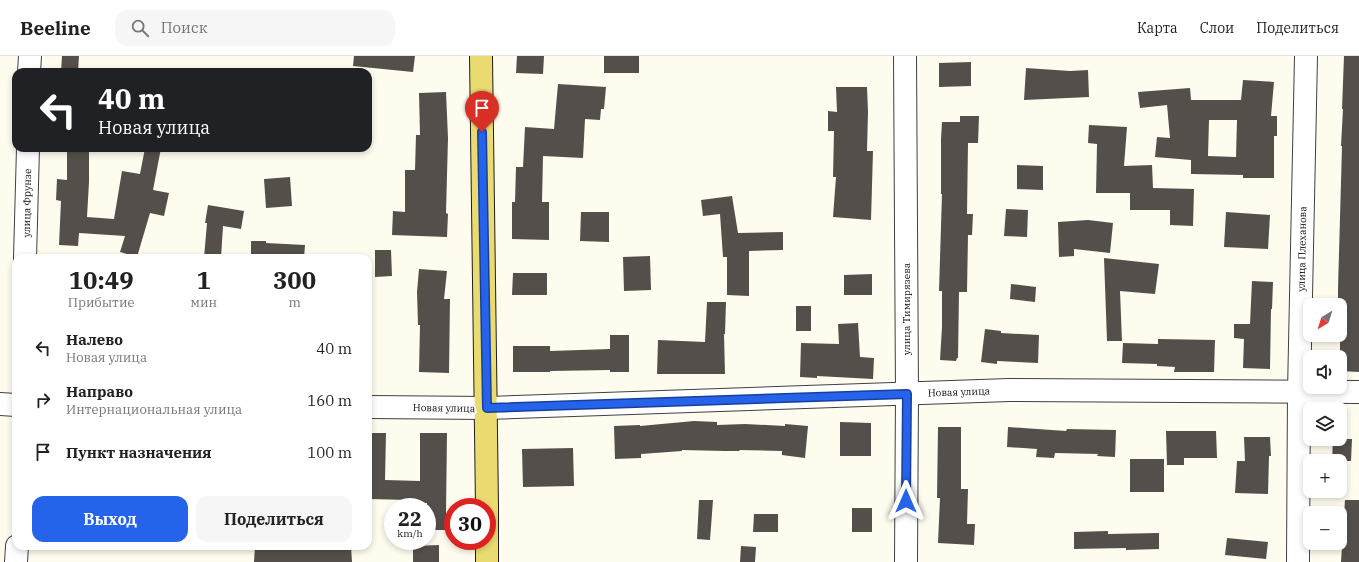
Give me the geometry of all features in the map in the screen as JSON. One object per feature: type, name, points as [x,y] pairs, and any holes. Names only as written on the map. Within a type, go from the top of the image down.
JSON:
[{"type":"main road","points":[[481,56],[487,408],[487,498]]},
{"type":"main road","points":[[487,550],[487,562]]},
{"type":"street","points":[[29,68],[30,56]]},
{"type":"street","name":"улица Тимирязева","points":[[905,56],[907,394],[906,562]]},
{"type":"street","name":"улица Плеханова","points":[[1298,562],[1306,56]]},
{"type":"street","name":"улица Фрунзе","points":[[25,254],[28,152]]},
{"type":"street","name":"Новая улица","points":[[372,407],[487,408],[1008,390],[1359,392]]},
{"type":"street","points":[[0,404],[12,405]]},
{"type":"street","points":[[16,562],[17,550]]},
{"type":"building","points":[[62,56],[79,56],[78,68],[61,68]]},
{"type":"building","points":[[354,56],[415,56],[413,72],[353,66]]},
{"type":"building","points":[[517,56],[544,56],[543,74],[516,73]]},
{"type":"building","points":[[604,56],[639,56],[639,73],[604,73]]},
{"type":"building","points":[[1344,56],[1359,56],[1359,372],[1347,371],[1347,350],[1340,350],[1340,342],[1347,342],[1347,298],[1338,298]]},
{"type":"building","points":[[971,62],[971,86],[939,87],[939,63]]},
{"type":"building","points":[[1026,68],[1070,71],[1088,70],[1089,97],[1024,100]]},
{"type":"building","points":[[1243,80],[1274,82],[1271,116],[1277,116],[1277,136],[1274,136],[1274,178],[1243,178],[1243,175],[1191,174],[1191,160],[1155,157],[1157,137],[1170,138],[1167,105],[1140,108],[1138,92],[1190,88],[1191,100],[1241,100]],"holes":[[[1209,120],[1237,120],[1236,157],[1208,156]]]},
{"type":"building","points":[[558,84],[606,87],[604,109],[601,109],[600,120],[585,119],[583,158],[543,156],[542,202],[549,202],[549,240],[512,239],[512,202],[515,202],[516,167],[523,167],[525,127],[554,129]]},
{"type":"building","points":[[836,87],[867,87],[867,151],[873,151],[871,220],[833,217],[836,177],[833,177],[834,131],[828,131],[828,111],[837,112]]},
{"type":"building","points":[[446,92],[448,138],[446,213],[448,214],[447,237],[392,235],[393,211],[405,212],[405,170],[415,170],[416,135],[420,135],[419,93]]},
{"type":"building","points":[[960,116],[979,116],[978,143],[968,143],[967,214],[973,214],[972,235],[968,235],[967,292],[959,292],[958,358],[956,361],[940,360],[942,327],[942,291],[939,291],[942,194],[941,139],[942,122],[960,122]]},
{"type":"building","points":[[1089,125],[1127,127],[1124,166],[1152,165],[1153,188],[1194,189],[1193,226],[1170,225],[1170,210],[1130,210],[1130,193],[1096,193],[1097,144],[1088,143]]},
{"type":"building","points":[[67,152],[89,152],[87,217],[114,219],[122,171],[140,174],[144,152],[160,152],[153,190],[169,193],[164,216],[150,213],[138,254],[127,254],[120,252],[125,236],[79,233],[78,246],[59,245],[61,201],[56,200],[57,179],[67,180]]},
{"type":"building","points":[[1017,165],[1043,166],[1043,190],[1017,189]]},
{"type":"building","points":[[290,177],[292,206],[266,208],[264,179]]},
{"type":"building","points":[[732,196],[738,233],[783,232],[783,250],[749,251],[749,296],[727,295],[727,257],[723,257],[720,214],[703,216],[701,200]]},
{"type":"building","points":[[208,205],[244,211],[241,229],[223,226],[221,254],[204,254],[207,223],[205,223]]},
{"type":"building","points":[[1006,209],[1028,210],[1027,237],[1004,236]]},
{"type":"building","points":[[581,212],[609,212],[609,242],[580,241]]},
{"type":"building","points":[[1226,212],[1270,215],[1268,249],[1224,247]]},
{"type":"building","points":[[1088,220],[1113,223],[1110,253],[1074,249],[1074,256],[1059,257],[1058,222]]},
{"type":"building","points":[[251,241],[305,245],[304,254],[251,254]]},
{"type":"building","points":[[375,250],[391,250],[392,276],[375,277]]},
{"type":"building","points":[[650,256],[651,290],[624,291],[623,257]]},
{"type":"building","points":[[1104,258],[1159,264],[1155,294],[1120,291],[1122,341],[1107,341]]},
{"type":"building","points":[[419,269],[447,271],[444,299],[450,299],[449,373],[419,372],[420,325],[418,325],[417,292]]},
{"type":"building","points":[[513,273],[547,273],[547,295],[512,295]]},
{"type":"building","points":[[872,274],[872,295],[844,295],[844,275]]},
{"type":"building","points":[[1252,281],[1273,282],[1270,369],[1243,368],[1244,339],[1234,338],[1234,324],[1250,324]]},
{"type":"building","points":[[1011,284],[1036,287],[1035,302],[1010,299]]},
{"type":"building","points":[[707,302],[726,302],[724,334],[725,374],[657,374],[658,340],[705,342]]},
{"type":"building","points":[[796,306],[811,306],[811,331],[796,331]]},
{"type":"building","points":[[858,323],[860,357],[874,358],[873,379],[817,376],[817,378],[800,377],[801,343],[839,344],[838,324]]},
{"type":"building","points":[[985,329],[1001,331],[1001,333],[1039,335],[1038,363],[997,361],[997,364],[981,362]]},
{"type":"building","points":[[610,335],[629,335],[629,372],[610,372],[610,370],[513,372],[513,346],[550,346],[550,351],[610,349]]},
{"type":"building","points":[[1158,339],[1215,340],[1214,372],[1174,372],[1175,367],[1157,366],[1157,364],[1122,363],[1123,343],[1158,344]]},
{"type":"building","points":[[694,421],[717,422],[717,425],[745,424],[785,426],[785,424],[808,426],[805,458],[782,455],[782,451],[682,450],[641,454],[641,458],[615,459],[614,426],[640,426]]},
{"type":"building","points":[[840,422],[871,423],[871,456],[840,456]]},
{"type":"building","points":[[938,427],[961,427],[961,489],[968,489],[967,524],[975,524],[974,545],[938,543],[940,498],[937,498]]},
{"type":"building","points":[[1008,427],[1066,431],[1067,429],[1116,430],[1115,457],[1097,456],[1098,454],[1055,453],[1054,458],[1036,457],[1037,449],[1007,447]]},
{"type":"building","points":[[1166,431],[1216,431],[1217,458],[1184,458],[1184,465],[1167,465]]},
{"type":"building","points":[[372,433],[386,433],[385,480],[420,481],[420,433],[447,433],[446,498],[444,498],[444,530],[436,530],[436,498],[372,499]]},
{"type":"building","points":[[1244,437],[1270,437],[1271,456],[1269,456],[1268,494],[1235,493],[1237,461],[1245,461]]},
{"type":"building","points":[[1347,439],[1352,439],[1351,461],[1347,461],[1347,454],[1332,454],[1333,446],[1347,446]]},
{"type":"building","points":[[573,448],[574,486],[523,487],[522,449]]},
{"type":"building","points":[[1130,459],[1164,459],[1164,492],[1130,492]]},
{"type":"building","points":[[699,500],[713,500],[710,540],[697,539]]},
{"type":"building","points":[[1345,500],[1359,500],[1359,562],[1341,562],[1342,550],[1347,550],[1347,506],[1345,506]]},
{"type":"building","points":[[852,508],[872,508],[872,532],[852,532]]},
{"type":"building","points":[[754,514],[778,514],[778,532],[753,532]]},
{"type":"building","points":[[1108,531],[1108,534],[1159,533],[1159,549],[1074,549],[1074,532]]},
{"type":"building","points":[[1227,538],[1268,542],[1266,559],[1225,555]]},
{"type":"building","points":[[436,545],[439,545],[439,562],[413,562],[413,550],[436,550]]},
{"type":"building","points":[[741,546],[756,547],[755,562],[740,562]]},
{"type":"building","points":[[255,550],[351,550],[352,562],[254,562]]},
{"type":"route","points":[[482,132],[487,408],[907,394],[906,501]]}]
